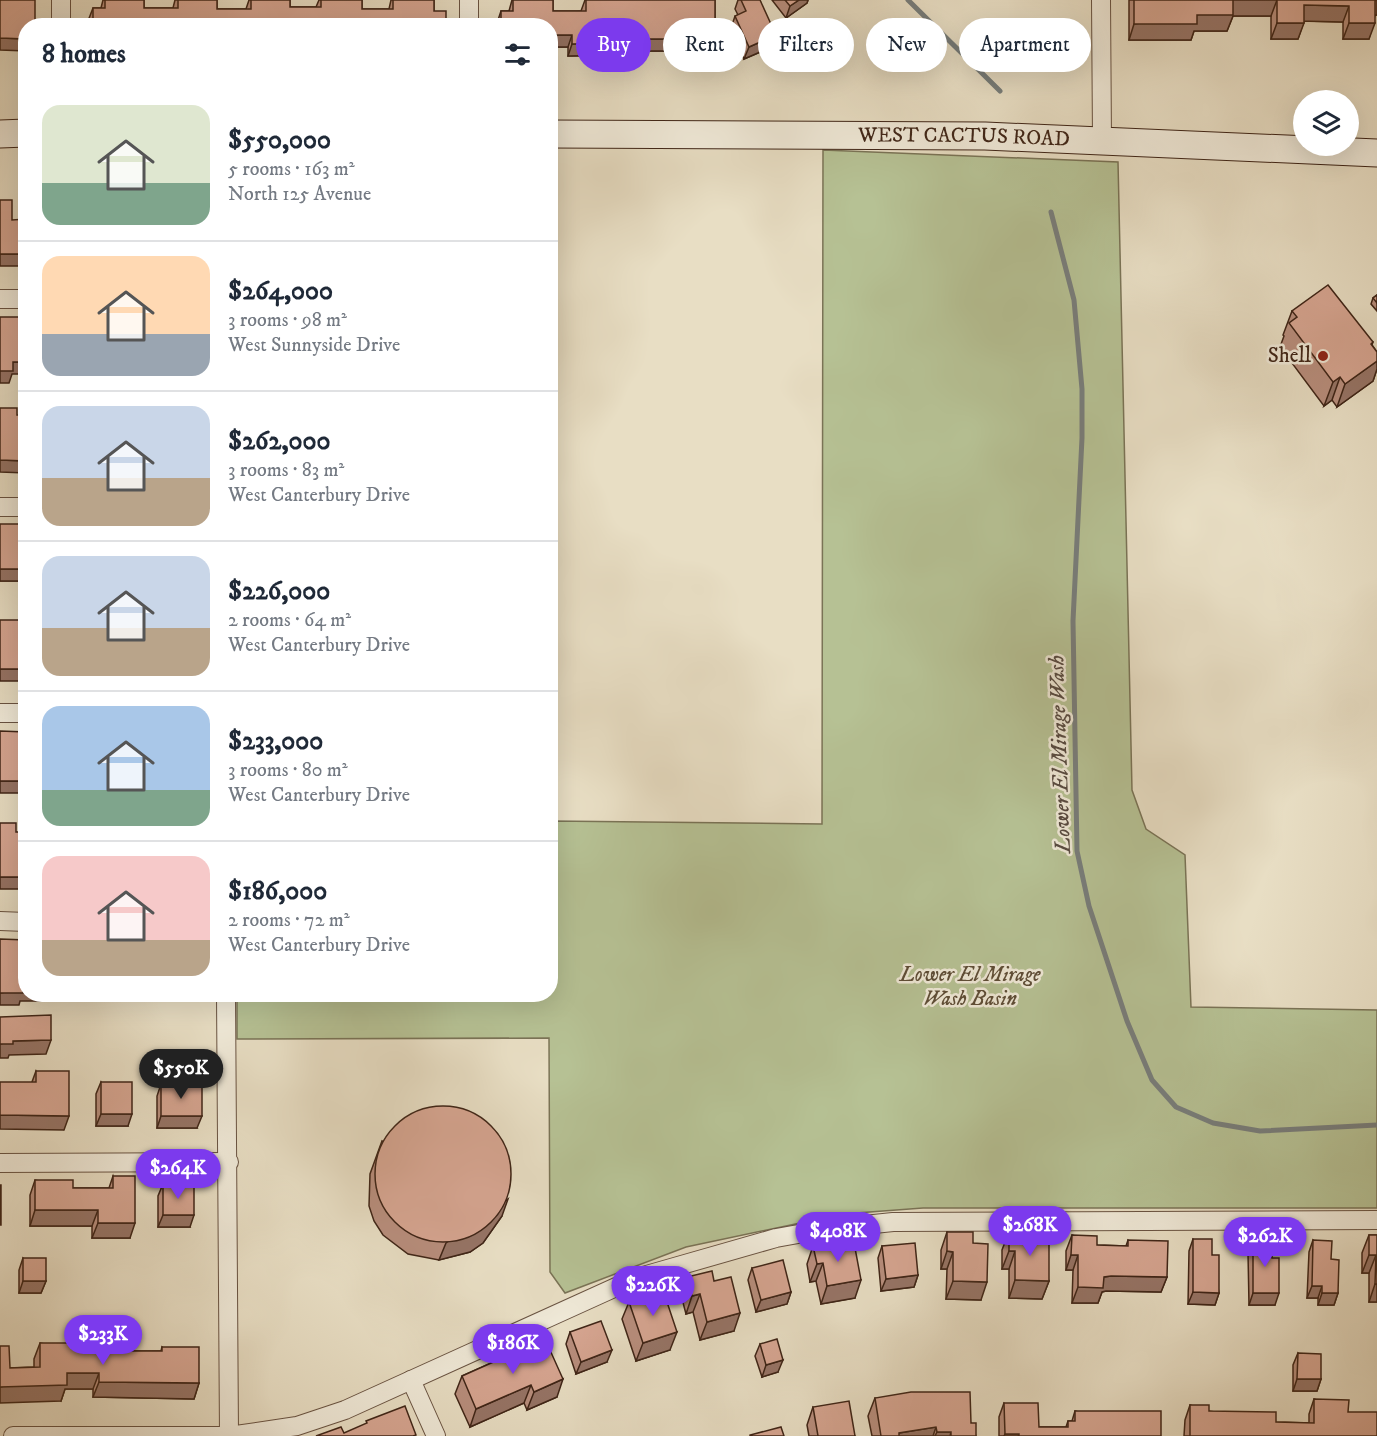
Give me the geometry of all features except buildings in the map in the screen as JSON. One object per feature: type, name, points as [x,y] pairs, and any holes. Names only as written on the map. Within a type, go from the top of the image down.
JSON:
[{"type":"main road","points":[[0,134],[18,133]]},
{"type":"main road","name":"WEST CACTUS ROAD","points":[[558,134],[1063,138],[1377,153]]},
{"type":"street","points":[[61,0],[61,18]]},
{"type":"street","points":[[469,0],[469,18]]},
{"type":"street","points":[[1101,0],[1102,140]]},
{"type":"street","points":[[0,299],[18,299]]},
{"type":"street","points":[[0,507],[18,507]]},
{"type":"street","points":[[0,713],[18,713]]},
{"type":"street","points":[[0,921],[18,922]]},
{"type":"street","points":[[226,1002],[229,1162],[228,1436]]},
{"type":"street","points":[[0,1163],[229,1162]]},
{"type":"street","points":[[13,1436],[228,1436],[297,1426],[345,1410],[636,1278],[776,1238],[826,1229],[893,1222],[1377,1220]]},
{"type":"street","points":[[411,1380],[436,1436]]},
{"type":"green space","name":"Lower El Mirage Wash Basin","points":[[823,150],[1118,162],[1132,790],[1146,829],[1185,855],[1191,1007],[1377,1010],[1377,1208],[923,1208],[843,1214],[686,1247],[565,1293],[550,1272],[549,1038],[237,1039],[237,1002],[558,1002],[558,821],[822,824]]},
{"type":"waterway","name":"Lower El Mirage Wash","points":[[908,0],[1000,91]]},
{"type":"waterway","name":"Lower El Mirage Wash","points":[[1051,212],[1074,300],[1082,389],[1082,438],[1073,621],[1077,851],[1089,906],[1127,1021],[1152,1080],[1176,1107],[1213,1123],[1260,1131],[1377,1125]]},
{"type":"place","name":"Shell","points":[[1323,356]]}]
